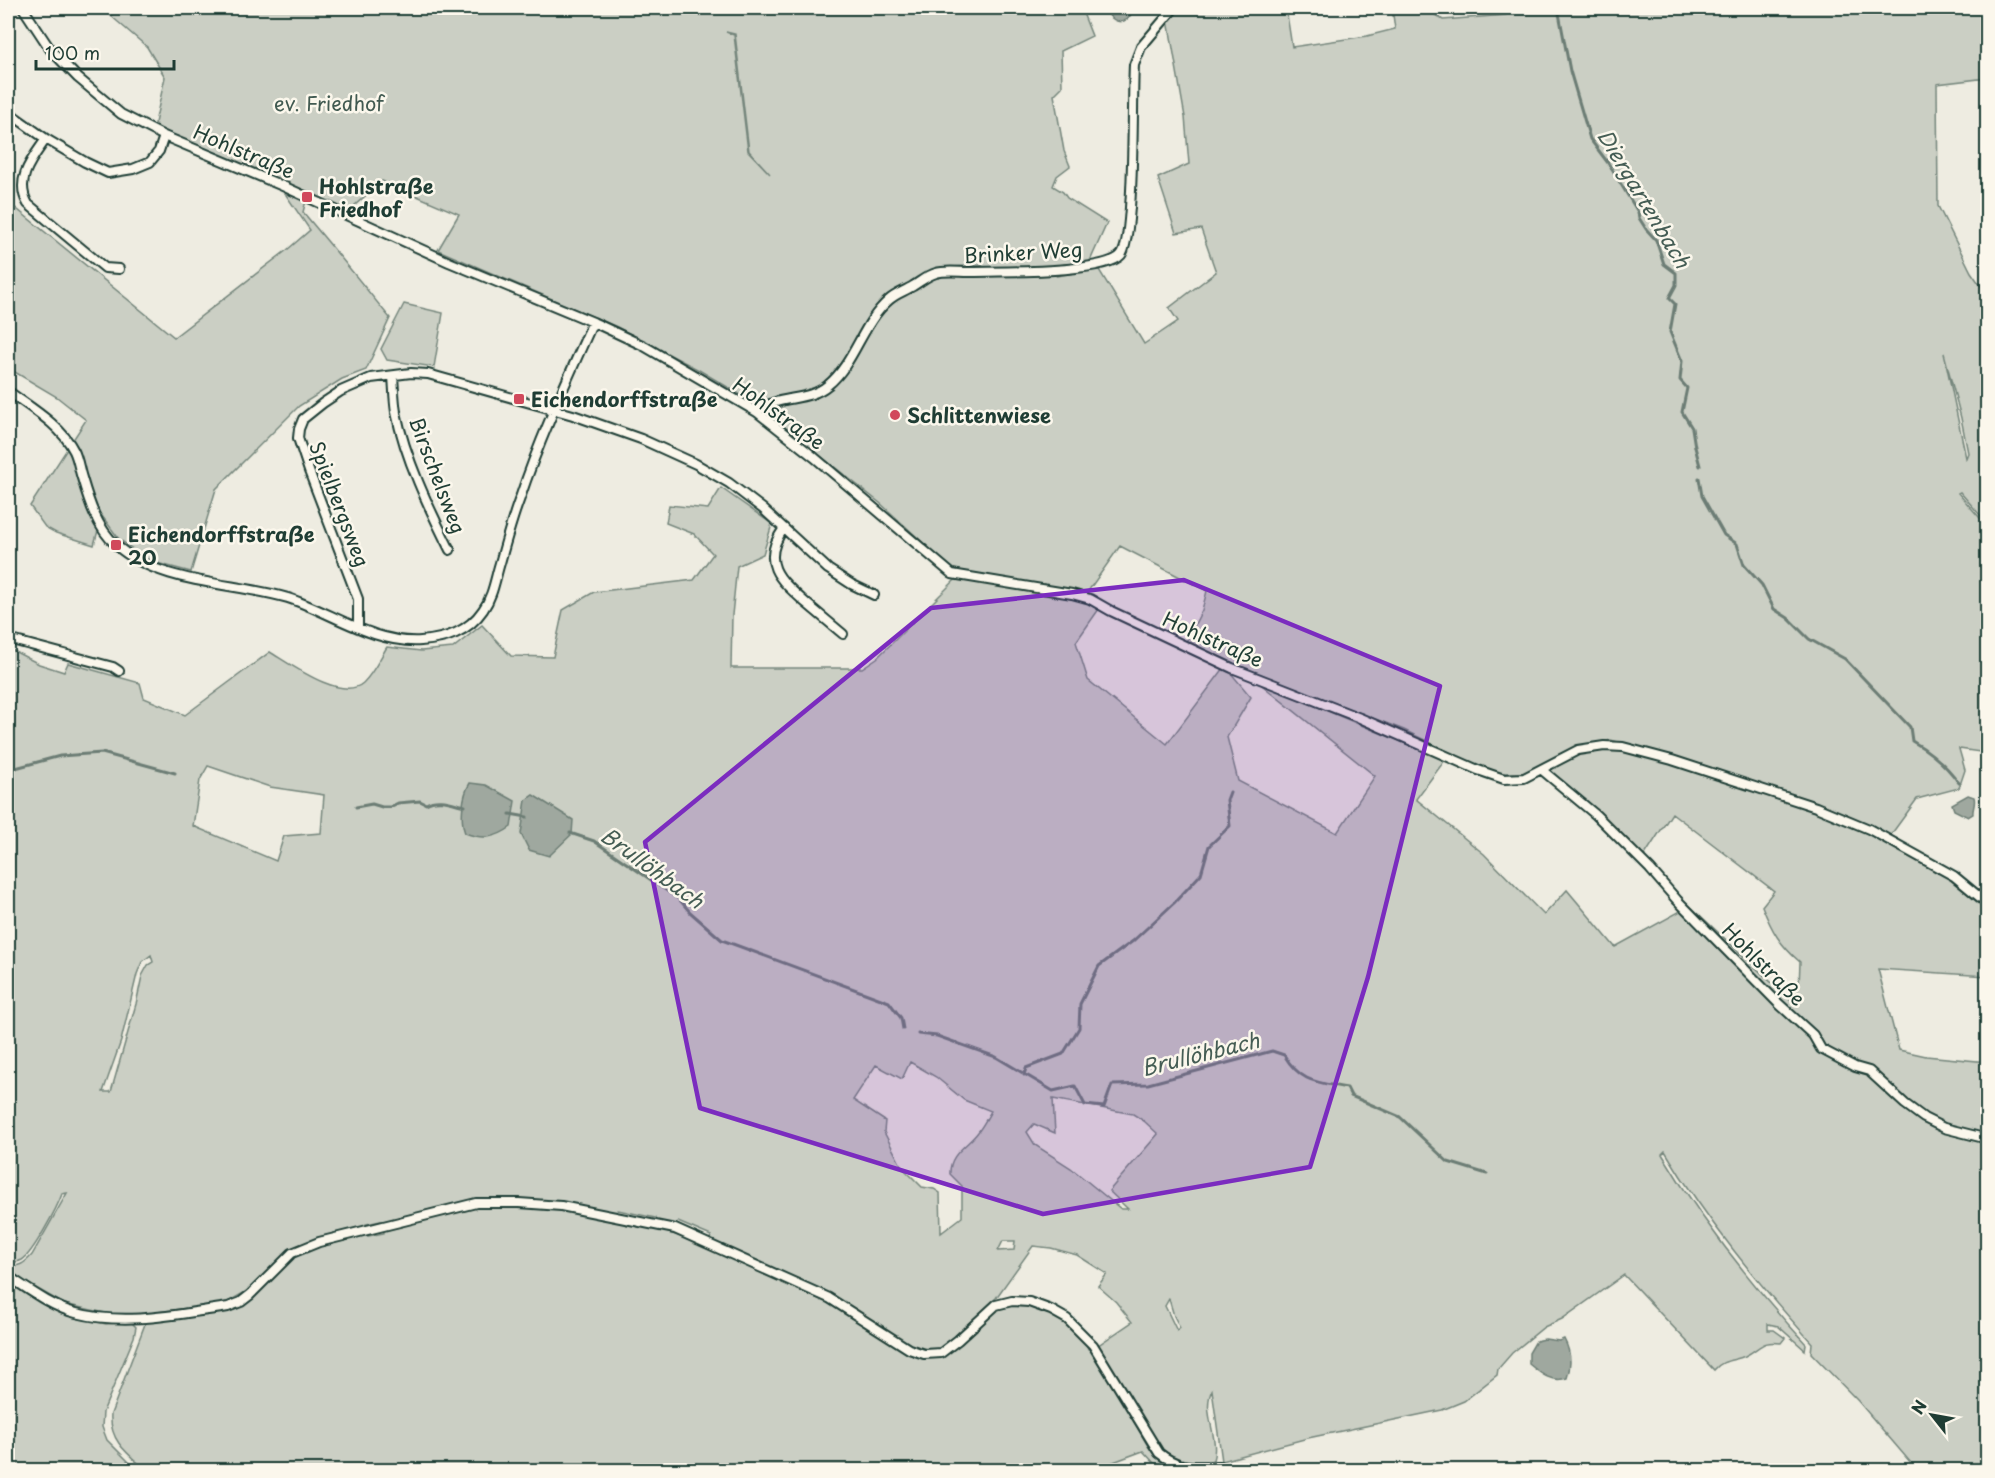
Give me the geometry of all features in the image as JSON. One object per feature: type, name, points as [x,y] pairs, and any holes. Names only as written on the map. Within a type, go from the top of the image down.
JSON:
[{"type":"street","name":"Hohlstraße","points":[[23,8],[50,50],[78,78],[121,114],[164,136],[644,346],[757,412],[814,457],[952,574],[1090,599],[1232,668],[1360,718],[1478,770],[1504,779],[1524,778],[1578,750],[1604,746],[1623,747],[1672,760],[1816,807],[1869,829],[1954,876],[1988,904]]},
{"type":"street","name":"Brinker Weg","points":[[757,412],[777,401],[805,397],[827,386],[838,374],[871,321],[889,300],[937,273],[1073,268],[1107,262],[1121,255],[1127,241],[1130,210],[1134,65],[1141,47],[1174,8]]},
{"type":"street","points":[[8,112],[46,139],[108,173],[133,169],[150,162],[159,151],[164,136]]},
{"type":"street","points":[[46,139],[22,178],[24,197],[28,204],[105,268],[119,269]]},
{"type":"street","points":[[8,391],[61,432],[75,452],[98,523],[116,545],[146,566],[284,597],[312,606],[375,635],[419,641],[451,636],[474,621],[491,597],[517,504],[554,410],[593,322]]},
{"type":"street","name":"Spielbergsweg","points":[[358,627],[358,599],[309,471],[298,438],[299,429],[303,419],[341,391],[371,378],[411,373],[428,374],[554,410],[641,439],[696,464],[729,483],[764,509],[828,569],[874,595]]},
{"type":"street","name":"Birschelsweg","points":[[393,376],[396,413],[403,439],[431,511],[450,550]]},
{"type":"street","points":[[784,528],[774,547],[772,559],[775,571],[786,585],[843,634]]},
{"type":"street","points":[[8,639],[113,667],[119,671]]},
{"type":"street","name":"Hohlstraße","points":[[1542,770],[1596,815],[1778,1003],[1813,1035],[1821,1049],[1855,1067],[1869,1071],[1924,1118],[1944,1128],[1988,1139]]},
{"type":"street","points":[[8,1276],[49,1301],[75,1313],[108,1319],[164,1316],[228,1307],[241,1302],[292,1252],[319,1242],[476,1203],[561,1206],[675,1229],[829,1298],[909,1350],[924,1354],[941,1353],[996,1305],[1012,1301],[1029,1302],[1051,1310],[1067,1319],[1093,1345],[1158,1453],[1169,1462],[1181,1466],[1220,1466]]},
{"type":"highlighted area","points":[[1184,580],[1440,686],[1368,977],[1310,1167],[1043,1214],[700,1108],[645,842],[931,608]]},
{"type":"green space","name":"ev. Friedhof","points":[[117,8],[1081,8],[1092,36],[1061,51],[1062,87],[1054,95],[1064,151],[1070,166],[1057,176],[1053,186],[1063,192],[1067,198],[1107,223],[1090,261],[1086,264],[1064,264],[1057,276],[1098,268],[1144,344],[1178,321],[1169,308],[1216,272],[1201,229],[1176,233],[1158,178],[1189,164],[1185,117],[1168,20],[1178,8],[1286,8],[1292,47],[1367,36],[1395,29],[1392,8],[1424,8],[1443,20],[1506,15],[1511,8],[1987,8],[1987,78],[1937,84],[1938,206],[1971,272],[1988,296],[1987,523],[1960,492],[1958,493],[1987,526],[1987,753],[1959,749],[1965,770],[1959,788],[1917,799],[1890,836],[1852,817],[1812,803],[1709,768],[1611,740],[1578,747],[1528,773],[1492,773],[1404,730],[1232,664],[1186,642],[1202,610],[1207,591],[1120,546],[1086,594],[1084,601],[1099,609],[1076,642],[1088,680],[1167,744],[1224,668],[1230,672],[1251,697],[1227,737],[1238,781],[1337,833],[1375,776],[1258,682],[1445,760],[1416,799],[1484,854],[1544,915],[1567,890],[1615,947],[1679,912],[1687,903],[1789,999],[1799,987],[1800,962],[1777,937],[1762,906],[1774,891],[1672,813],[1643,858],[1598,812],[1592,810],[1547,770],[1580,753],[1603,749],[1624,750],[1661,760],[1815,810],[1871,833],[1953,879],[1987,906],[1987,976],[1878,969],[1899,1050],[1926,1056],[1987,1062],[1987,1470],[1917,1470],[1858,1401],[1811,1353],[1812,1343],[1734,1251],[1698,1202],[1665,1151],[1662,1154],[1711,1229],[1766,1299],[1806,1344],[1805,1350],[1778,1326],[1768,1324],[1768,1330],[1774,1330],[1785,1338],[1781,1343],[1765,1344],[1745,1356],[1721,1364],[1714,1370],[1624,1275],[1562,1319],[1544,1327],[1512,1353],[1498,1369],[1497,1375],[1464,1401],[1442,1410],[1308,1438],[1222,1461],[1212,1390],[1208,1407],[1215,1452],[1213,1460],[1200,1464],[1179,1460],[1161,1450],[1097,1346],[1132,1322],[1116,1302],[1098,1286],[1107,1274],[1077,1255],[1033,1246],[996,1298],[946,1344],[948,1351],[998,1307],[1009,1304],[1022,1305],[1050,1314],[1075,1330],[1088,1349],[1092,1350],[1148,1446],[1155,1456],[1172,1469],[1167,1470],[1154,1463],[1143,1451],[1092,1470],[146,1470],[121,1446],[111,1424],[111,1414],[145,1324],[148,1321],[196,1316],[230,1309],[245,1303],[266,1283],[261,1277],[247,1291],[226,1303],[142,1314],[110,1314],[64,1304],[8,1272],[8,1266],[21,1264],[32,1255],[67,1193],[62,1194],[44,1230],[27,1256],[18,1262],[8,1261],[8,648],[39,664],[64,672],[68,663],[140,683],[144,698],[185,715],[270,652],[316,679],[342,688],[354,688],[363,683],[387,647],[421,651],[453,648],[482,625],[511,656],[553,657],[563,610],[594,592],[694,580],[713,554],[694,534],[666,523],[669,505],[708,509],[721,488],[772,524],[763,554],[737,566],[732,615],[731,668],[862,668],[877,658],[954,581],[965,573],[953,570],[880,503],[770,416],[769,412],[791,403],[807,400],[829,388],[889,303],[936,275],[977,273],[982,265],[936,268],[887,297],[826,384],[806,393],[759,402],[751,401],[699,370],[617,327],[438,250],[459,214],[382,181],[345,214],[307,197],[303,212],[390,318],[366,370],[342,379],[299,406],[216,489],[191,572],[149,561],[119,539],[102,516],[94,545],[56,533],[45,527],[30,506],[86,420],[57,397],[8,368],[8,210],[13,206],[174,337],[310,230],[286,195],[285,187],[164,136],[155,123],[165,77],[147,47],[111,16]],"holes":[[[726,32],[735,34],[749,151],[770,174],[748,151],[734,35]],[[1944,353],[1968,453],[1966,458]],[[208,766],[270,787],[324,795],[321,833],[284,836],[276,861],[193,826],[200,780]],[[151,955],[153,962],[148,965],[142,976],[111,1092],[103,1092],[121,1041],[142,962]],[[910,1062],[936,1077],[964,1100],[991,1111],[978,1132],[956,1155],[951,1167],[950,1174],[962,1186],[962,1217],[941,1233],[940,1193],[934,1189],[922,1187],[902,1167],[884,1132],[885,1121],[853,1100],[876,1065],[902,1079]],[[1053,1099],[1133,1114],[1144,1121],[1158,1134],[1109,1191],[1128,1209],[1121,1209],[1071,1168],[1035,1145],[1027,1132],[1034,1124],[1055,1133]],[[618,1210],[656,1218],[656,1229],[611,1220]],[[381,1221],[384,1233],[368,1236],[366,1224]],[[678,1222],[711,1236],[707,1248],[666,1232]],[[1003,1241],[1015,1241],[1014,1250],[998,1251]],[[1169,1299],[1180,1328],[1177,1331],[1165,1306]]]},
{"type":"green space","points":[[404,304],[443,313],[434,367],[387,360],[381,349]]},
{"type":"green space","points":[[8,1281],[61,1313],[106,1324],[131,1322],[136,1327],[103,1412],[102,1427],[107,1440],[137,1470],[8,1470]]},
{"type":"shaded area","points":[[1104,8],[1128,8],[1132,13],[1121,22],[1113,19]]},
{"type":"shaded area","points":[[470,783],[486,785],[515,801],[511,827],[500,834],[489,837],[478,837],[465,833],[463,808],[465,794]]},
{"type":"shaded area","points":[[533,795],[573,820],[572,834],[549,856],[529,850],[521,834],[526,800]]},
{"type":"shaded area","points":[[1968,795],[1974,797],[1975,802],[1973,814],[1968,817],[1954,810],[1952,804]]},
{"type":"shaded area","points":[[1545,1339],[1559,1341],[1564,1339],[1570,1358],[1567,1378],[1551,1378],[1529,1364],[1529,1353],[1536,1341]]},
{"type":"waterway","name":"Diergartenbach","points":[[1558,8],[1570,71],[1590,139],[1608,163],[1646,229],[1656,240],[1664,264],[1676,273],[1676,285],[1669,298],[1675,304],[1670,332],[1682,361],[1680,380],[1687,388],[1682,412],[1692,428],[1700,466]]},
{"type":"waterway","name":"Diergartenbach","points":[[1699,478],[1702,496],[1724,535],[1737,544],[1744,565],[1762,585],[1774,609],[1788,618],[1809,639],[1845,659],[1910,727],[1912,741],[1938,760],[1959,783]]},
{"type":"waterway","name":"Brullöhbach","points":[[8,770],[60,756],[102,753],[175,773]]},
{"type":"waterway","points":[[1024,1075],[1026,1068],[1063,1054],[1079,1028],[1080,1004],[1099,966],[1133,941],[1201,874],[1209,846],[1230,826],[1227,800],[1230,792]]},
{"type":"waterway","name":"Brullöhbach","points":[[356,807],[372,804],[390,807],[398,803],[420,801],[426,804],[440,801],[465,806]]},
{"type":"waterway","name":"Brullöhbach","points":[[510,814],[527,817]]},
{"type":"waterway","name":"Brullöhbach","points":[[570,833],[594,841],[679,899],[690,912],[722,940],[889,1002],[901,1018],[903,1029]]},
{"type":"waterway","name":"Brullöhbach","points":[[918,1034],[937,1036],[996,1057],[1053,1091],[1075,1086],[1085,1105],[1104,1107],[1112,1085],[1148,1084],[1272,1051],[1284,1055],[1303,1076],[1318,1082],[1347,1088],[1351,1096],[1400,1117],[1448,1162],[1487,1174]]},
{"type":"place","name":"Hohlstraße Friedhof","points":[[307,197]]},
{"type":"place","name":"Eichendorffstraße","points":[[519,399]]},
{"type":"place","name":"Schlittenwiese","points":[[895,415]]},
{"type":"place","name":"Eichendorffstraße 20","points":[[116,545]]}]
